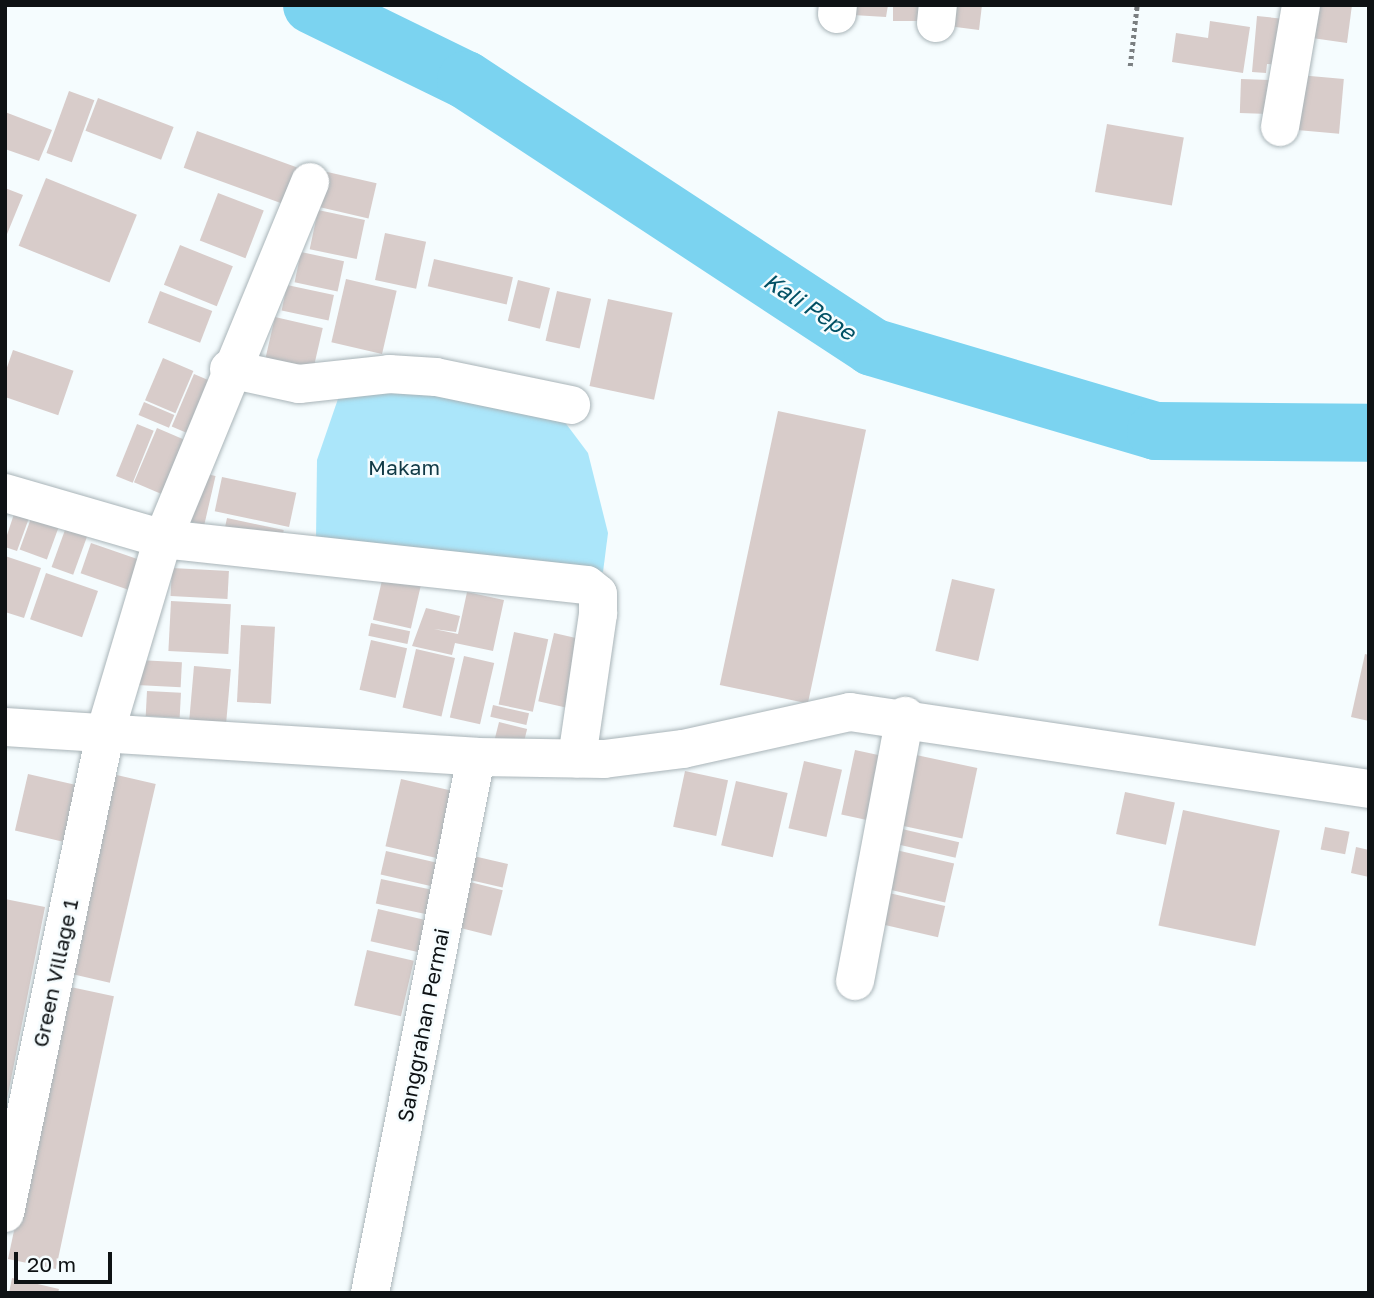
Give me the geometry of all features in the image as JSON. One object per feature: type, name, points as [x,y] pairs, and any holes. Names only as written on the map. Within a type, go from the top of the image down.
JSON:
[{"type":"street","points":[[1280,127],[1301,5]]},
{"type":"street","name":"Green Village 1","points":[[5,1213],[105,733],[163,539],[229,369],[310,182]]},
{"type":"street","points":[[229,369],[299,384],[379,375],[436,377],[571,405]]},
{"type":"street","points":[[5,493],[163,539],[587,585],[598,594],[598,614],[577,758]]},
{"type":"street","points":[[5,727],[476,757],[577,758],[683,749],[829,713],[905,716],[1369,789]]},
{"type":"street","points":[[855,981],[905,716]]},
{"type":"street","name":"Sanggrahan Permai","points":[[370,1293],[476,757]]},
{"type":"path","points":[[1130,66],[1137,5]]},
{"type":"green space","name":"Makam","points":[[383,383],[558,413],[588,453],[608,533],[603,572],[316,540],[317,460],[340,393]]},
{"type":"building","points":[[854,5],[888,5],[886,17],[853,15]]},
{"type":"building","points":[[893,5],[920,5],[920,21],[893,21]]},
{"type":"building","points":[[951,5],[982,5],[979,30],[948,26]]},
{"type":"building","points":[[1317,5],[1352,5],[1347,43],[1312,38]]},
{"type":"building","points":[[1257,16],[1285,19],[1281,65],[1267,64],[1266,73],[1252,72]]},
{"type":"building","points":[[1210,21],[1250,27],[1243,73],[1172,62],[1176,33],[1208,38]]},
{"type":"building","points":[[1299,75],[1344,79],[1339,134],[1294,130]]},
{"type":"building","points":[[1241,79],[1270,80],[1269,114],[1240,113]]},
{"type":"building","points":[[69,91],[94,100],[72,162],[46,153]]},
{"type":"building","points":[[98,98],[174,127],[161,160],[85,131]]},
{"type":"building","points":[[5,112],[52,130],[39,161],[5,149]]},
{"type":"building","points":[[1107,124],[1184,138],[1172,205],[1095,192]]},
{"type":"building","points":[[197,131],[304,170],[291,207],[184,168]]},
{"type":"building","points":[[323,171],[377,183],[368,218],[315,206]]},
{"type":"building","points":[[46,178],[137,215],[110,282],[19,246]]},
{"type":"building","points":[[5,188],[23,195],[5,239]]},
{"type":"building","points":[[218,193],[264,211],[245,258],[200,241]]},
{"type":"building","points":[[318,210],[365,220],[357,259],[310,249]]},
{"type":"building","points":[[385,233],[426,242],[416,289],[375,280]]},
{"type":"building","points":[[180,245],[233,266],[217,306],[164,285]]},
{"type":"building","points":[[301,252],[344,261],[338,291],[295,282]]},
{"type":"building","points":[[434,259],[513,277],[507,305],[428,286]]},
{"type":"building","points":[[346,279],[397,291],[382,354],[331,342]]},
{"type":"building","points":[[518,280],[550,288],[540,329],[508,321]]},
{"type":"building","points":[[287,285],[334,295],[329,320],[282,310]]},
{"type":"building","points":[[160,291],[212,311],[200,343],[148,323]]},
{"type":"building","points":[[557,291],[591,299],[580,349],[546,341]]},
{"type":"building","points":[[608,299],[673,313],[654,400],[589,386]]},
{"type":"building","points":[[275,317],[323,328],[313,371],[265,360]]},
{"type":"building","points":[[13,350],[74,371],[58,415],[5,397],[5,373]]},
{"type":"building","points":[[163,358],[193,371],[175,413],[145,400]]},
{"type":"building","points":[[194,374],[213,382],[191,435],[172,426]]},
{"type":"building","points":[[144,402],[174,415],[169,428],[139,415]]},
{"type":"building","points":[[778,411],[866,430],[808,704],[720,685]]},
{"type":"building","points":[[137,424],[154,431],[133,483],[116,476]]},
{"type":"building","points":[[157,428],[187,441],[164,495],[134,482]]},
{"type":"building","points":[[198,472],[216,476],[204,525],[187,521]]},
{"type":"building","points":[[222,477],[296,493],[289,527],[215,511]]},
{"type":"building","points":[[18,502],[33,507],[17,551],[5,547],[5,541]]},
{"type":"building","points":[[34,510],[61,520],[47,559],[20,549]]},
{"type":"building","points":[[227,518],[284,530],[282,539],[225,527]]},
{"type":"building","points":[[69,519],[91,527],[73,575],[52,567]]},
{"type":"building","points":[[91,543],[140,560],[130,590],[81,573]]},
{"type":"building","points":[[5,556],[41,568],[24,618],[5,612]]},
{"type":"building","points":[[172,568],[229,571],[227,599],[171,596]]},
{"type":"building","points":[[46,573],[98,591],[82,637],[30,619]]},
{"type":"building","points":[[383,576],[421,585],[411,629],[373,620]]},
{"type":"building","points":[[952,579],[995,589],[978,661],[935,651]]},
{"type":"building","points":[[467,592],[504,600],[493,651],[455,643],[452,655],[412,646],[426,608],[460,616],[456,632],[434,629],[458,634]]},
{"type":"building","points":[[171,601],[231,604],[228,654],[168,651]]},
{"type":"building","points":[[371,623],[410,631],[407,644],[368,636]]},
{"type":"building","points":[[241,625],[275,627],[271,704],[237,702]]},
{"type":"building","points":[[514,632],[548,639],[533,712],[499,704]]},
{"type":"building","points":[[554,633],[589,641],[573,709],[538,701]]},
{"type":"building","points":[[371,640],[407,648],[396,698],[360,690]]},
{"type":"building","points":[[416,649],[455,658],[441,716],[403,707]]},
{"type":"building","points":[[1365,654],[1369,655],[1369,721],[1351,717]]},
{"type":"building","points":[[464,656],[494,663],[480,724],[450,717]]},
{"type":"building","points":[[138,660],[182,662],[181,687],[137,685]]},
{"type":"building","points":[[194,666],[231,669],[226,725],[189,722]]},
{"type":"building","points":[[147,691],[181,693],[180,718],[146,716]]},
{"type":"building","points":[[493,705],[529,713],[526,725],[490,717]]},
{"type":"building","points":[[499,722],[527,729],[523,747],[494,740]]},
{"type":"building","points":[[855,750],[892,758],[878,822],[841,815]]},
{"type":"building","points":[[902,752],[977,768],[962,838],[887,822]]},
{"type":"building","points":[[804,761],[842,770],[826,837],[788,828]]},
{"type":"building","points":[[685,771],[728,780],[716,836],[673,827]]},
{"type":"building","points":[[108,773],[156,784],[110,983],[62,972]]},
{"type":"building","points":[[28,774],[82,786],[69,843],[15,831]]},
{"type":"building","points":[[401,779],[458,792],[443,860],[385,846]]},
{"type":"building","points":[[736,781],[788,793],[773,857],[721,845]]},
{"type":"building","points":[[1125,792],[1175,803],[1166,845],[1116,834]]},
{"type":"building","points":[[1183,810],[1280,831],[1255,946],[1158,925]]},
{"type":"building","points":[[889,826],[959,842],[956,858],[885,842]]},
{"type":"building","points":[[1325,827],[1350,832],[1345,854],[1321,850]]},
{"type":"building","points":[[883,847],[954,863],[945,902],[874,886]]},
{"type":"building","points":[[1356,847],[1369,850],[1369,877],[1351,873]]},
{"type":"building","points":[[386,851],[443,864],[438,888],[381,874]]},
{"type":"building","points":[[469,855],[508,864],[503,887],[464,878]]},
{"type":"building","points":[[381,879],[438,891],[433,916],[376,903]]},
{"type":"building","points":[[462,880],[503,890],[491,936],[451,926]]},
{"type":"building","points":[[876,890],[945,906],[938,937],[869,921]]},
{"type":"building","points":[[5,899],[45,907],[6,1105],[5,1104]]},
{"type":"building","points":[[378,909],[431,921],[423,953],[371,941]]},
{"type":"building","points":[[367,950],[414,961],[401,1016],[354,1006]]},
{"type":"building","points":[[66,986],[114,996],[56,1269],[8,1259]]},
{"type":"building","points":[[12,1278],[59,1289],[58,1293],[9,1293]]},
{"type":"waterway","name":"Kali Pepe","points":[[312,5],[466,80],[872,347],[1156,431],[1369,433]]}]
